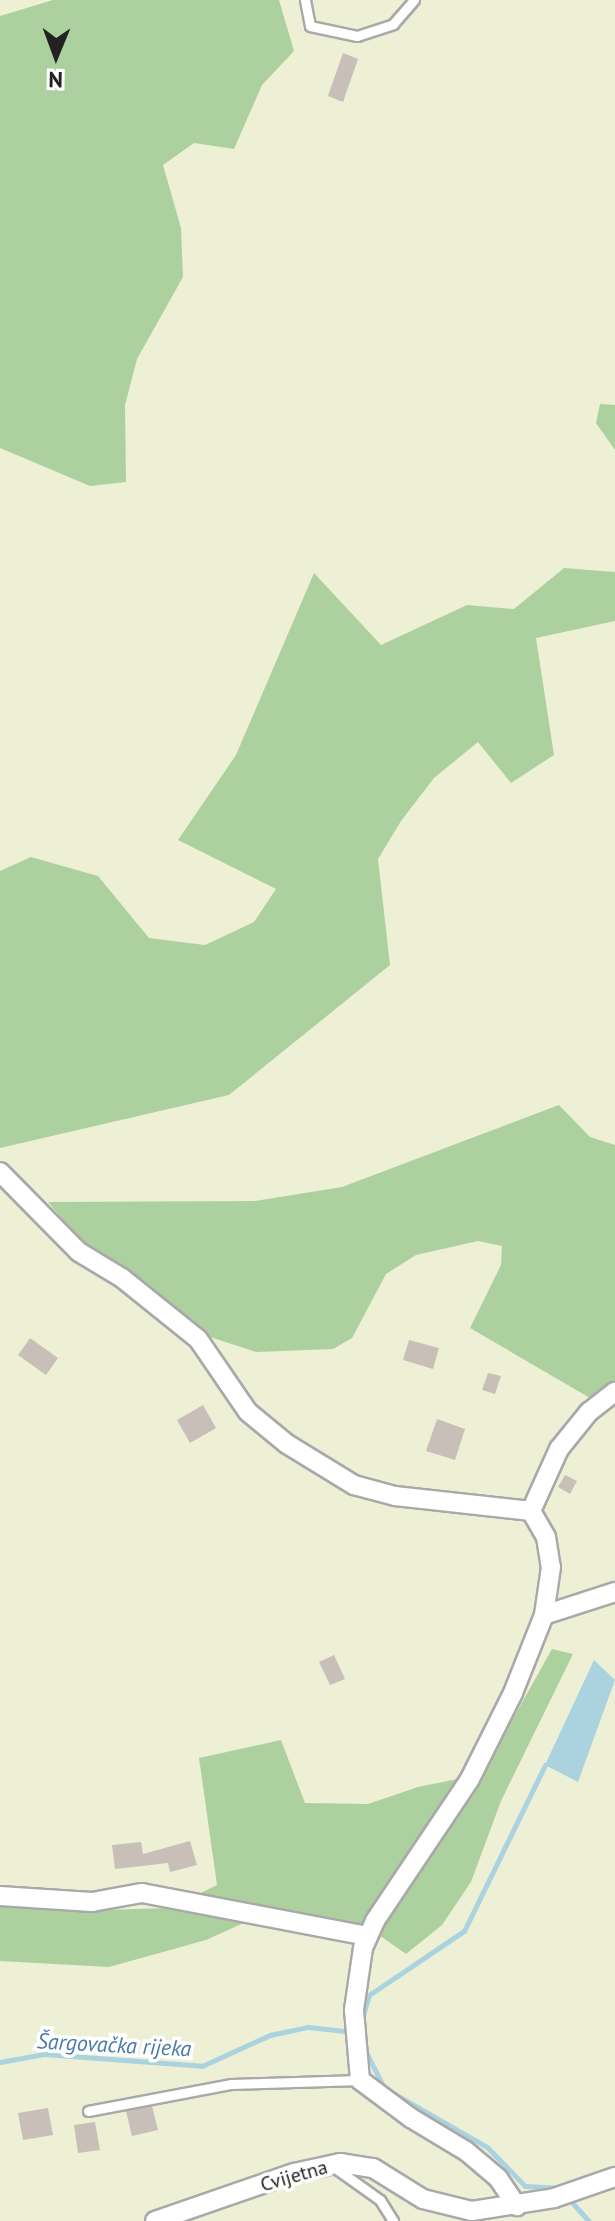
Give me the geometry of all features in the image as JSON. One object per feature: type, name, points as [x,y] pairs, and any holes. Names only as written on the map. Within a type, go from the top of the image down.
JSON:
[{"type":"street","points":[[0,1172],[79,1252],[122,1278],[198,1339],[248,1412],[287,1444],[354,1485],[395,1496],[531,1511]]},
{"type":"street","points":[[531,1511],[559,1449],[589,1412],[615,1392]]},
{"type":"street","points":[[517,2206],[498,2178],[466,2151],[411,2118],[360,2080],[353,2035],[354,2010],[368,1936],[470,1779],[544,1615],[551,1567],[546,1537],[531,1511]]},
{"type":"street","points":[[544,1615],[615,1592]]},
{"type":"street","points":[[0,1896],[92,1902],[142,1893],[368,1936]]},
{"type":"street","name":"Cvijetna","points":[[155,2221],[331,2165],[373,2168],[423,2199],[448,2207],[496,2211],[615,2177]]},
{"type":"lane","points":[[305,0],[310,26],[357,36],[393,24],[414,0]]},
{"type":"lane","points":[[88,2111],[231,2084],[360,2080]]},
{"type":"lane","points":[[331,2165],[380,2200],[393,2221]]},
{"type":"green space","points":[[0,0],[615,0],[615,2221],[0,2221]]},
{"type":"green space","points":[[53,0],[279,0],[294,51],[262,85],[234,149],[194,143],[163,165],[181,228],[183,277],[137,359],[125,405],[126,482],[90,486],[0,448],[0,16]]},
{"type":"green space","points":[[600,404],[615,405],[615,450],[596,423]]},
{"type":"green space","points":[[564,568],[615,572],[615,621],[536,638],[554,755],[511,783],[478,742],[434,778],[401,821],[378,859],[390,965],[229,1095],[0,1148],[0,871],[31,857],[98,876],[149,938],[205,945],[254,922],[276,889],[178,840],[236,755],[314,573],[381,645],[467,605],[514,609]]},
{"type":"green space","points":[[559,1105],[590,1137],[615,1145],[615,1381],[590,1398],[470,1328],[501,1265],[502,1246],[478,1241],[416,1255],[386,1274],[352,1338],[333,1349],[256,1352],[204,1335],[88,1249],[48,1202],[255,1201],[342,1187]]},
{"type":"green space","points":[[552,1649],[573,1654],[501,1801],[471,1882],[442,1925],[406,1954],[376,1933],[275,1909],[206,1940],[109,1967],[0,1961],[0,1902],[66,1911],[170,1908],[217,1885],[199,1758],[281,1740],[305,1803],[368,1804],[418,1787],[482,1774]]},
{"type":"water","points":[[594,1660],[615,1680],[578,1782],[545,1765]]},
{"type":"building","points":[[343,53],[358,59],[343,102],[328,96]]},
{"type":"building","points":[[30,1338],[58,1358],[46,1375],[18,1355]]},
{"type":"building","points":[[409,1340],[439,1348],[433,1369],[403,1360]]},
{"type":"building","points":[[488,1373],[501,1376],[495,1394],[482,1390]]},
{"type":"building","points":[[203,1405],[216,1428],[190,1443],[177,1420]]},
{"type":"building","points":[[437,1419],[465,1429],[455,1460],[426,1451]]},
{"type":"building","points":[[565,1475],[577,1481],[570,1494],[558,1487]]},
{"type":"building","points":[[334,1655],[345,1679],[330,1685],[319,1662]]},
{"type":"building","points":[[190,1841],[197,1865],[170,1872],[168,1863],[115,1869],[112,1845],[141,1842],[143,1854]]},
{"type":"building","points":[[152,2106],[158,2130],[132,2136],[126,2111]]},
{"type":"building","points":[[48,2108],[53,2135],[23,2140],[18,2113]]},
{"type":"building","points":[[95,2122],[100,2150],[78,2153],[74,2125]]},
{"type":"waterway","name":"Šargovačka rijeka","points":[[362,2018],[369,1995],[464,1931],[545,1765]]},
{"type":"waterway","name":"Šargovačka rijeka","points":[[0,2062],[44,2054],[202,2066],[270,2035],[308,2027],[354,2032]]},
{"type":"waterway","points":[[365,2050],[384,2088],[487,2147],[525,2186],[559,2188]]},
{"type":"waterway","points":[[568,2198],[589,2221]]}]
